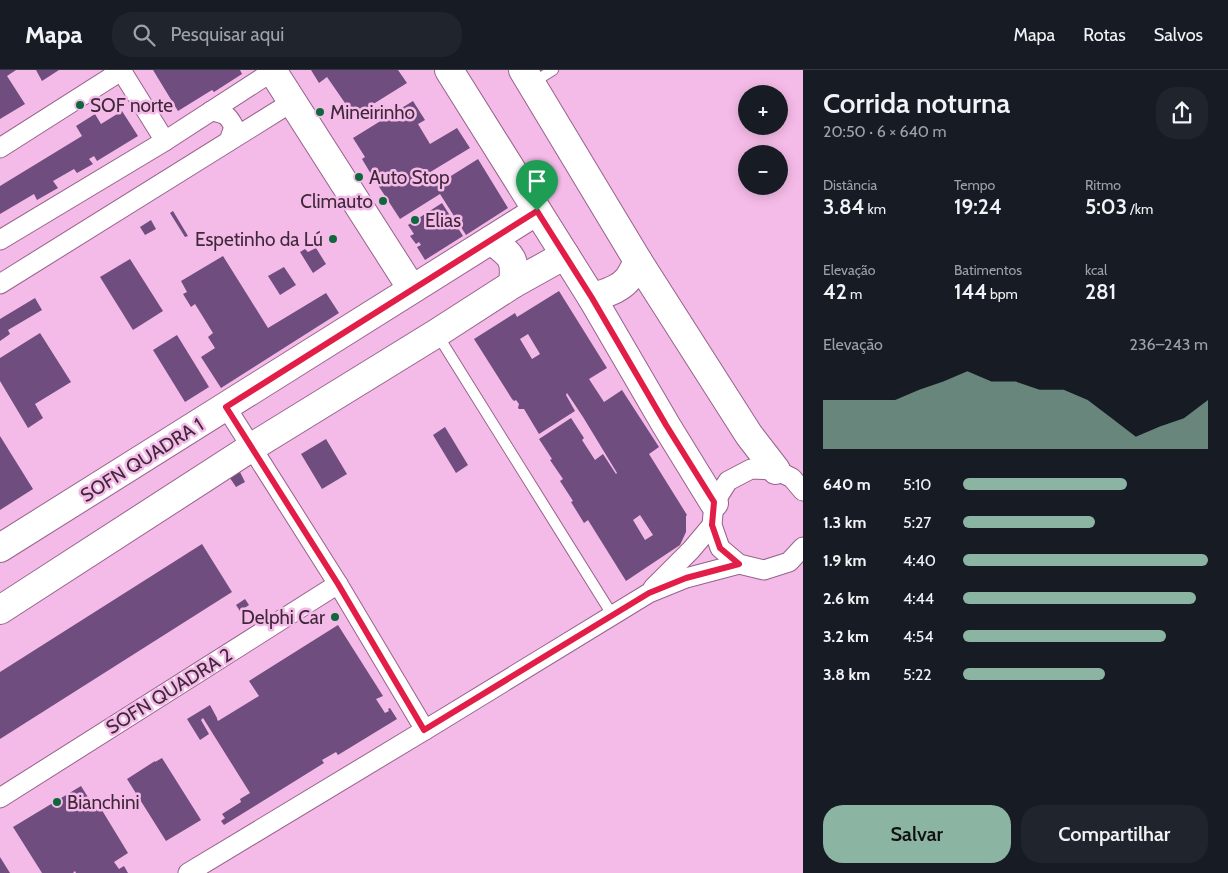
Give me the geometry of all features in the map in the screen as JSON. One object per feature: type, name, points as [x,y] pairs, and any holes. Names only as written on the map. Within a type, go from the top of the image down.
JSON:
[{"type":"street","points":[[0,148],[121,70],[165,141]]},
{"type":"street","points":[[449,70],[592,298],[666,425],[713,514],[720,548],[739,564],[764,570],[789,562],[803,547]]},
{"type":"street","points":[[0,240],[165,141],[273,71],[412,289]]},
{"type":"street","points":[[536,74],[638,262],[749,435],[794,479]]},
{"type":"street","points":[[0,284],[292,102]]},
{"type":"street","points":[[211,111],[222,112],[230,119],[234,128],[229,141]]},
{"type":"street","name":"SOFN QUADRA 1","points":[[0,548],[537,211]]},
{"type":"street","points":[[491,240],[504,249],[512,258],[514,269],[512,284]]},
{"type":"street","points":[[1,607],[512,284],[565,255]]},
{"type":"street","points":[[592,298],[621,285],[638,262]]},
{"type":"street","points":[[226,407],[338,584],[424,730]]},
{"type":"street","points":[[649,593],[691,550],[713,514],[728,481],[751,470],[794,479]]},
{"type":"street","points":[[188,873],[649,593],[686,578],[739,564]]},
{"type":"street","name":"SOFN QUADRA 2","points":[[0,798],[338,584]]},
{"type":"lane","points":[[437,333],[613,616]]},
{"type":"building","points":[[0,70],[16,70],[7,76],[25,104],[0,119]]},
{"type":"building","points":[[36,70],[59,70],[42,81]]},
{"type":"building","points":[[153,70],[240,70],[242,74],[214,92],[212,90],[178,111]]},
{"type":"building","points":[[311,70],[398,70],[407,83],[354,116],[327,77],[319,83]]},
{"type":"building","points":[[413,101],[425,120],[418,124],[430,144],[457,128],[470,148],[427,174],[435,186],[478,159],[508,208],[466,235],[440,194],[400,219],[362,159],[365,157],[353,138]]},
{"type":"building","points":[[122,111],[138,136],[97,161],[94,156],[89,159],[93,164],[77,173],[74,169],[53,181],[58,188],[37,200],[34,194],[0,214],[0,186],[82,136],[76,126],[95,114],[101,124]]},
{"type":"building","points":[[442,203],[463,236],[425,260],[417,247],[421,245],[419,242],[416,244],[410,236],[414,234],[408,225]]},
{"type":"building","points":[[173,211],[188,236],[185,237],[170,213]]},
{"type":"building","points":[[151,220],[156,229],[145,235],[140,227]]},
{"type":"building","points":[[316,248],[326,264],[313,273],[300,252],[305,249],[308,252]]},
{"type":"building","points":[[223,256],[268,328],[326,293],[339,313],[221,388],[201,357],[215,348],[208,337],[213,333],[195,304],[191,307],[183,294],[187,292],[181,281]]},
{"type":"building","points":[[130,259],[163,311],[133,330],[100,277]]},
{"type":"building","points":[[284,267],[296,285],[280,295],[268,276]]},
{"type":"building","points":[[559,291],[607,368],[589,379],[604,402],[622,390],[659,447],[649,454],[687,515],[686,532],[680,545],[626,581],[588,520],[584,523],[571,502],[573,501],[560,481],[563,479],[539,439],[571,418],[595,460],[603,454],[616,474],[583,417],[567,393],[566,395],[575,411],[539,434],[524,409],[518,408],[519,404],[516,400],[512,399],[474,339],[515,313],[517,317]],"holes":[[[528,334],[540,354],[532,359],[520,339]],[[640,515],[653,535],[645,540],[633,520]]]},
{"type":"building","points":[[35,298],[42,310],[8,330],[10,334],[0,341],[0,319]]},
{"type":"building","points":[[40,333],[71,382],[35,404],[43,418],[28,428],[0,381],[0,358]]},
{"type":"building","points":[[177,335],[209,387],[185,402],[153,350]]},
{"type":"building","points":[[445,427],[468,465],[456,473],[433,435]]},
{"type":"building","points":[[0,436],[33,489],[0,510]]},
{"type":"building","points":[[326,439],[347,474],[322,489],[301,454]]},
{"type":"building","points":[[240,472],[245,482],[236,487],[230,478]]},
{"type":"building","points":[[202,544],[232,592],[0,739],[0,672]]},
{"type":"building","points":[[245,599],[249,605],[240,611],[236,605]]},
{"type":"building","points":[[338,625],[383,696],[376,699],[385,713],[390,708],[397,719],[338,755],[336,752],[322,760],[324,763],[224,825],[221,821],[225,818],[222,814],[241,802],[240,799],[250,793],[203,718],[201,720],[209,734],[200,740],[187,719],[210,705],[218,721],[259,696],[249,681]]},
{"type":"building","points":[[162,758],[201,820],[166,841],[127,779]]},
{"type":"building","points":[[81,786],[91,802],[90,804],[92,803],[96,809],[100,807],[128,853],[114,862],[119,869],[124,866],[128,873],[76,873],[75,871],[73,873],[42,873],[13,827]]},
{"type":"building","points":[[0,857],[10,873],[0,873]]},
{"type":"place","name":"SOF norte","points":[[80,105]]},
{"type":"place","name":"Mineirinho","points":[[320,112]]},
{"type":"place","name":"Auto Stop","points":[[359,177]]},
{"type":"place","name":"Climauto","points":[[383,201]]},
{"type":"place","name":"Elias","points":[[415,220]]},
{"type":"place","name":"Espetinho da Lú","points":[[333,239]]},
{"type":"place","name":"Delphi Car","points":[[335,617]]},
{"type":"place","name":"Bianchini","points":[[57,802]]},
{"type":"route","points":[[537,211],[592,298],[666,425],[714,502],[712,525],[720,548],[739,564],[686,578],[649,593],[424,730],[338,584],[226,407],[537,211]]}]
